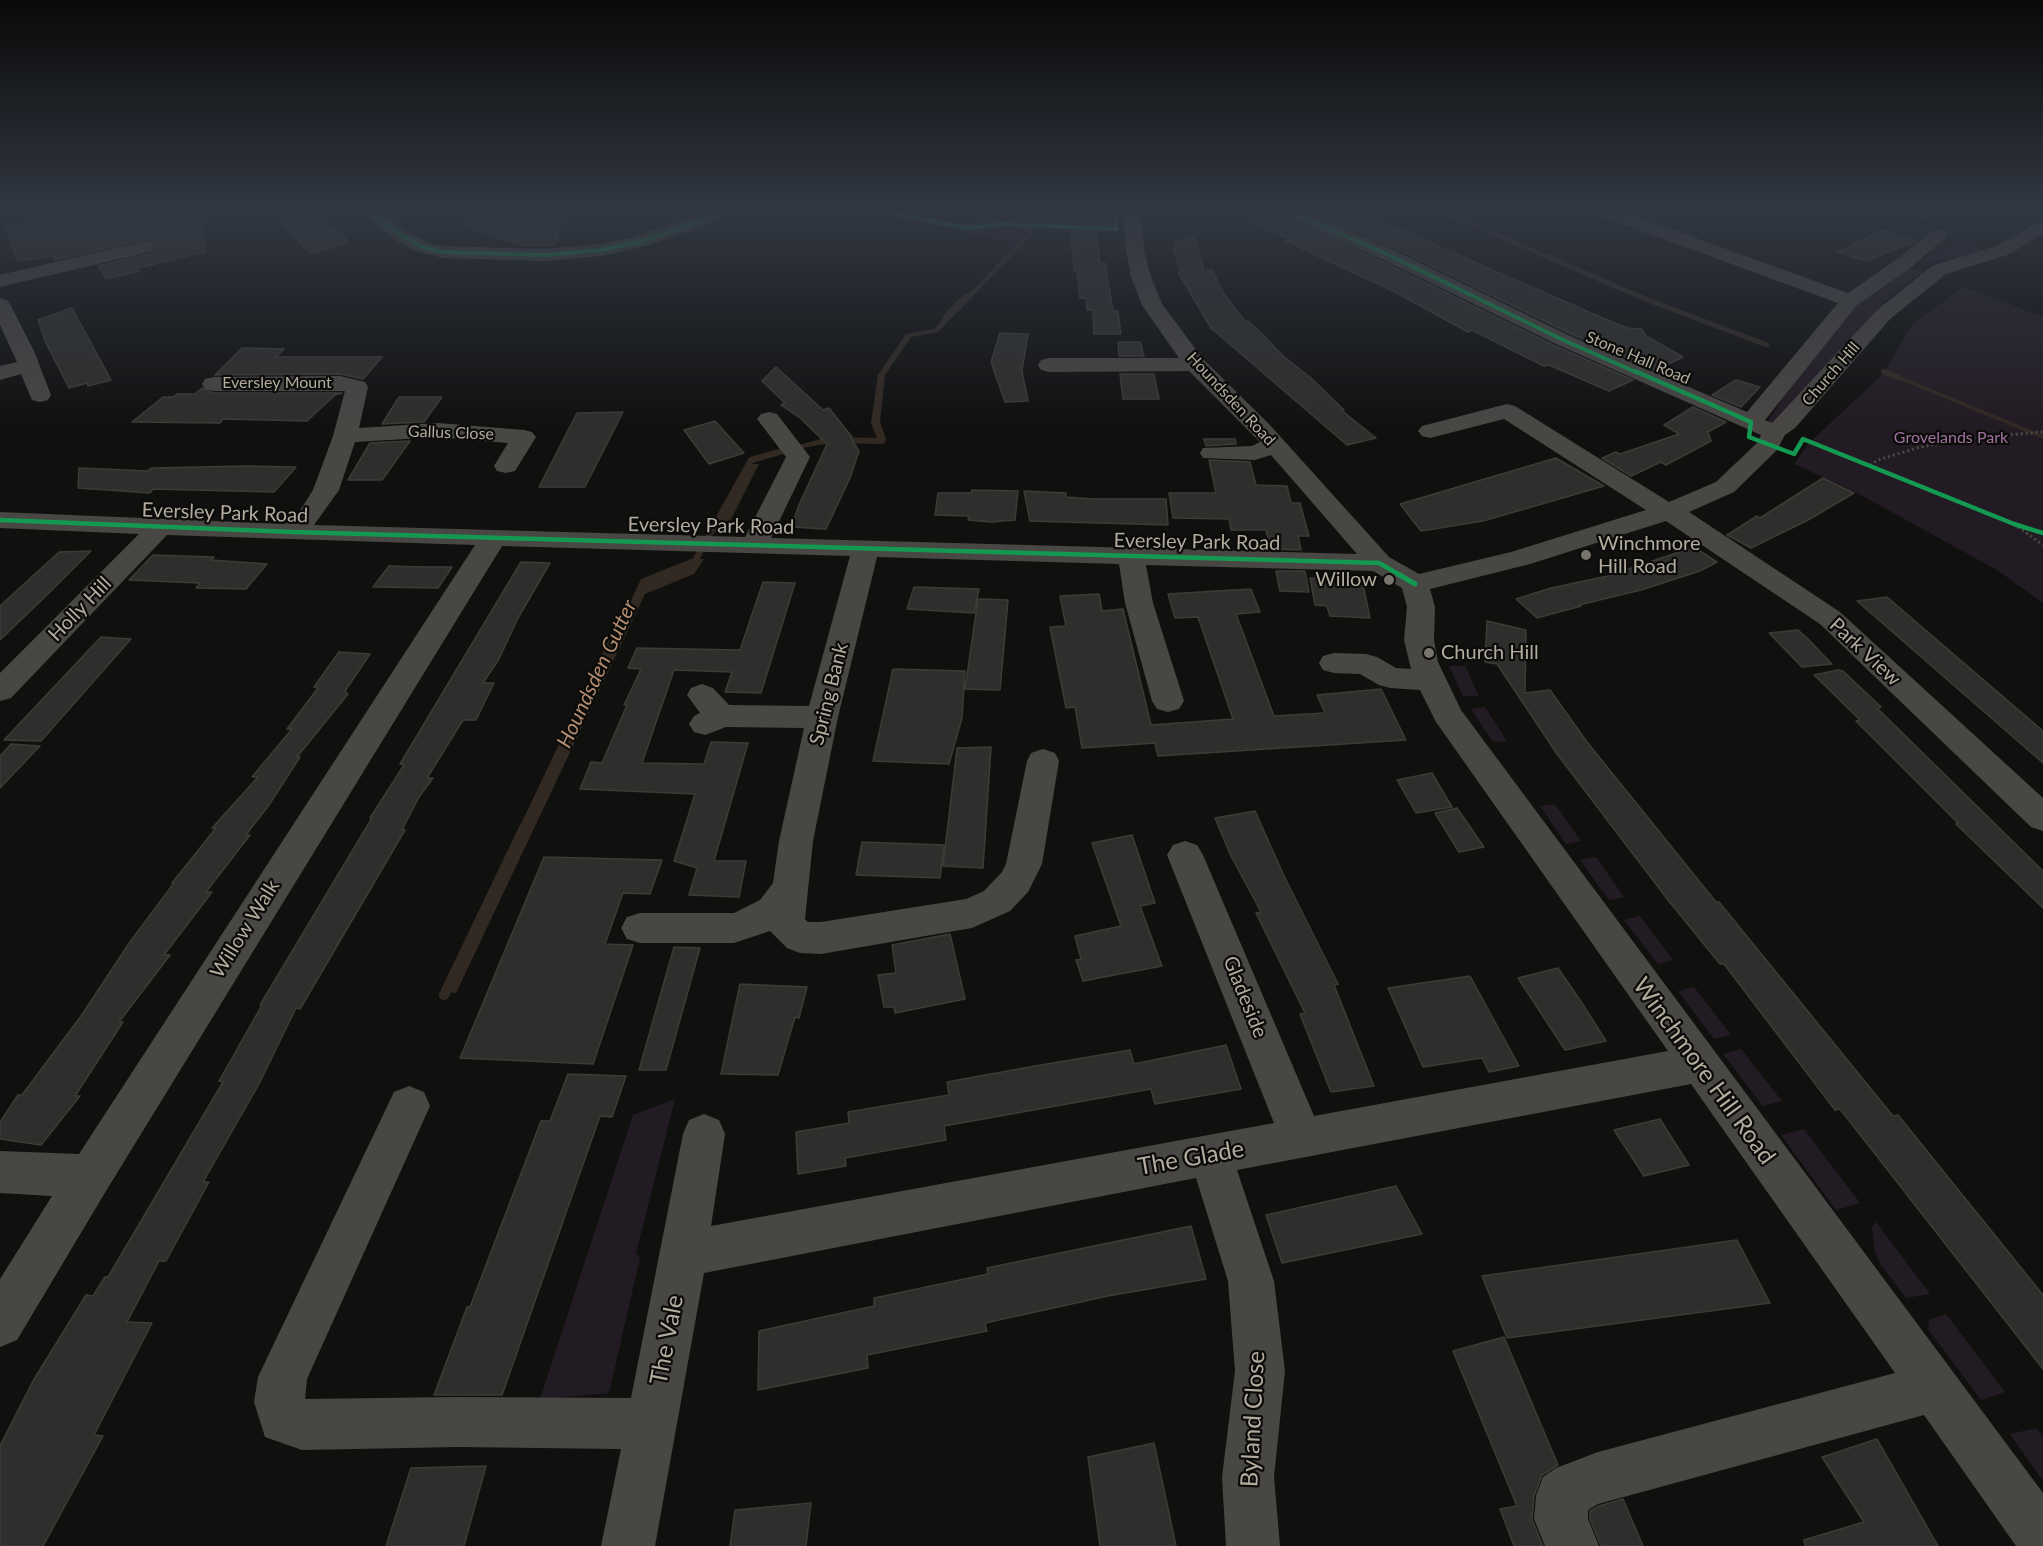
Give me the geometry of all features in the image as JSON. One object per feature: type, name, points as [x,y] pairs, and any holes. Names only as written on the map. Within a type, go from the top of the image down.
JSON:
[{"type":"street","points":[[0,297],[58,282]]},
{"type":"street","name":"Houndsden Road","points":[[1143,282],[1152,305],[1195,364],[1334,509],[1378,563]]},
{"type":"street","name":"Stone Hall Road","points":[[1445,282],[1561,339],[1762,427]]},
{"type":"street","points":[[1799,282],[1850,301]]},
{"type":"street","points":[[1762,427],[1850,301],[1877,282]]},
{"type":"street","name":"Church Hill","points":[[1415,584],[1520,558],[1625,527],[1725,487],[1769,445],[1762,427],[1787,423],[1884,314],[1924,282]]},
{"type":"street","points":[[0,304],[26,358],[40,395]]},
{"type":"street","points":[[0,357],[26,358]]},
{"type":"street","points":[[0,373],[26,358]]},
{"type":"street","points":[[1049,365],[1195,364]]},
{"type":"street","name":"Eversley Mount","points":[[213,384],[340,383],[357,387],[345,436],[326,490],[310,514],[292,532]]},
{"type":"street","name":"Park View","points":[[1431,431],[1507,411],[1651,503],[1668,511],[1830,618],[2043,818]]},
{"type":"street","points":[[755,544],[798,457],[769,419]]},
{"type":"street","name":"Gallus Close","points":[[345,436],[438,430],[524,437],[506,466]]},
{"type":"street","points":[[1212,453],[1255,453],[1275,446]]},
{"type":"street","name":"Eversley Park Road","points":[[0,520],[159,528],[1378,563],[1415,584]]},
{"type":"street","name":"Holly Hill","points":[[0,691],[159,528]]},
{"type":"street","name":"Willow Walk","points":[[0,1323],[90,1176],[494,537]]},
{"type":"street","name":"Spring Bank","points":[[864,547],[863,565],[822,717],[796,841],[786,925],[800,936],[810,938],[972,913],[997,901],[1015,882],[1020,873],[1029,845],[1043,761]]},
{"type":"street","points":[[1131,557],[1139,603],[1168,700]]},
{"type":"street","name":"Winchmore Hill Road","points":[[1415,584],[1421,606],[1419,640],[1425,669],[1447,714],[2043,1538]]},
{"type":"street","points":[[1334,663],[1366,664],[1390,678],[1430,680]]},
{"type":"street","points":[[710,711],[822,717]]},
{"type":"street","name":"Gladeside","points":[[1185,855],[1302,1139]]},
{"type":"street","points":[[640,928],[734,928],[755,921],[773,911],[790,888]]},
{"type":"street","name":"The Glade","points":[[684,1254],[1698,1064]]},
{"type":"street","points":[[409,1106],[283,1377],[279,1402],[283,1419],[302,1425],[458,1422],[651,1424]]},
{"type":"street","name":"The Vale","points":[[628,1546],[684,1254],[704,1134]]},
{"type":"street","name":"Byland Close","points":[[1210,1154],[1251,1281],[1260,1371],[1248,1477],[1253,1546]]},
{"type":"street","points":[[0,1172],[90,1176]]},
{"type":"street","points":[[1572,1546],[1561,1519],[1562,1496],[1575,1487],[1598,1478],[1933,1388]]},
{"type":"path","points":[[1870,465],[1878,460],[1920,447],[2018,433],[2043,432]]},
{"type":"path","points":[[1862,461],[1880,469]]},
{"type":"path","points":[[2004,521],[2033,530]]},
{"type":"path","points":[[2014,524],[2043,545]]},
{"type":"green space","points":[[1888,282],[1907,282],[1883,303],[1777,428],[1765,425],[1807,363],[1837,325],[1867,296]]},
{"type":"green space","name":"Grovelands Park","points":[[1964,287],[2043,317],[2043,603],[1997,570],[1850,489],[1794,464],[1810,442],[1882,375],[1913,323]]},
{"type":"green space","points":[[1449,666],[1465,666],[1479,696],[1463,696]]},
{"type":"green space","points":[[1485,707],[1507,741],[1493,742],[1471,709]]},
{"type":"green space","points":[[1555,804],[1581,841],[1566,844],[1540,806]]},
{"type":"green space","points":[[1596,857],[1624,897],[1609,900],[1580,860]]},
{"type":"green space","points":[[1640,916],[1673,960],[1658,964],[1624,920]]},
{"type":"green space","points":[[1694,987],[1731,1035],[1714,1039],[1678,991]]},
{"type":"green space","points":[[1741,1049],[1782,1101],[1763,1106],[1723,1054]]},
{"type":"green space","points":[[675,1099],[636,1253],[640,1258],[609,1393],[540,1399],[633,1115]]},
{"type":"green space","points":[[1804,1129],[1860,1203],[1836,1210],[1781,1135]]},
{"type":"green space","points":[[1876,1222],[1930,1294],[1906,1298],[1881,1265],[1875,1252],[1872,1228]]},
{"type":"green space","points":[[1946,1314],[2005,1392],[1981,1400],[1928,1329],[1929,1320]]},
{"type":"green space","points":[[2037,1428],[2043,1437],[2043,1481],[2010,1434]]},
{"type":"water","points":[[980,282],[986,282],[938,332],[911,337],[885,375],[880,422],[886,439],[884,444],[831,443],[802,448],[799,445],[828,437],[877,438],[871,423],[878,375],[906,334],[934,329]]},
{"type":"water","points":[[1890,372],[2043,435],[2043,439],[1886,374]]},
{"type":"water","points":[[751,464],[759,464],[724,533],[713,532]]},
{"type":"water","points":[[691,559],[704,559],[694,574],[645,594],[456,993],[448,992],[641,579]]},
{"type":"building","points":[[1078,282],[1108,282],[1113,311],[1118,311],[1121,334],[1094,334],[1093,310],[1087,310],[1086,298],[1080,298]]},
{"type":"building","points":[[1184,282],[1218,282],[1224,294],[1245,321],[1248,321],[1283,356],[1311,378],[1344,410],[1341,410],[1376,438],[1347,445],[1211,328]]},
{"type":"building","points":[[1374,282],[1424,282],[1553,345],[1633,380],[1609,391],[1549,365],[1544,366],[1472,330],[1468,332]]},
{"type":"building","points":[[1465,282],[1521,282],[1612,322],[1628,328],[1642,329],[1646,336],[1683,357],[1655,370],[1569,333]]},
{"type":"building","points":[[72,308],[111,380],[69,388],[46,343],[38,320]]},
{"type":"building","points":[[1000,333],[1028,334],[1022,371],[1028,401],[1005,402],[991,362]]},
{"type":"building","points":[[1118,342],[1140,342],[1144,356],[1119,356]]},
{"type":"building","points":[[242,348],[284,349],[276,357],[382,357],[363,379],[340,374],[215,375]]},
{"type":"building","points":[[776,367],[823,410],[829,408],[852,437],[859,451],[850,478],[826,529],[792,527],[798,507],[827,444],[800,418],[781,405],[785,403],[762,381]]},
{"type":"building","points":[[1120,374],[1154,374],[1159,399],[1123,399]]},
{"type":"building","points":[[1736,380],[1760,387],[1741,407],[1712,395]]},
{"type":"building","points":[[202,388],[213,393],[342,393],[335,395],[307,421],[223,419],[220,423],[132,422],[163,397],[195,394]]},
{"type":"building","points":[[399,397],[442,397],[424,422],[382,424]]},
{"type":"building","points":[[1693,407],[1726,422],[1708,432],[1711,441],[1666,465],[1661,462],[1631,476],[1602,458],[1679,434],[1664,425]]},
{"type":"building","points":[[623,412],[585,487],[539,487],[577,413]]},
{"type":"building","points":[[715,421],[744,453],[709,464],[684,430]]},
{"type":"building","points":[[1204,439],[1235,439],[1236,444],[1206,446]]},
{"type":"building","points":[[410,441],[382,480],[348,480],[370,443]]},
{"type":"building","points":[[1556,458],[1604,486],[1483,521],[1421,531],[1400,504]]},
{"type":"building","points":[[1209,460],[1250,462],[1256,485],[1287,486],[1291,503],[1300,503],[1309,536],[1298,536],[1301,550],[1271,549],[1266,530],[1231,530],[1229,519],[1173,518],[1169,493],[1216,493]]},
{"type":"building","points":[[296,467],[274,492],[153,489],[150,493],[78,488],[79,468],[148,471],[151,468]]},
{"type":"building","points":[[1823,478],[1854,493],[1808,520],[1751,548],[1727,535],[1757,516],[1760,518]]},
{"type":"building","points":[[972,490],[1018,491],[1015,520],[991,522],[968,520],[969,516],[935,515],[938,493],[971,493]]},
{"type":"building","points":[[1024,491],[1066,493],[1066,497],[1093,499],[1166,499],[1168,525],[1030,521]]},
{"type":"building","points":[[1694,547],[1717,562],[1700,571],[1641,590],[1537,618],[1516,599],[1551,588],[1608,576]]},
{"type":"building","points":[[91,551],[0,640],[0,606],[59,552]]},
{"type":"building","points":[[153,555],[214,557],[211,560],[267,564],[246,589],[196,588],[200,583],[129,580]]},
{"type":"building","points":[[521,562],[550,563],[518,618],[499,659],[483,683],[494,683],[476,720],[463,720],[427,778],[433,778],[419,797],[402,830],[405,830],[300,1009],[296,1008],[259,1084],[203,1182],[209,1182],[166,1261],[159,1261],[127,1322],[152,1323],[94,1435],[103,1436],[43,1546],[0,1546],[0,1446],[33,1381],[86,1295],[93,1296],[105,1277],[108,1277],[223,1082],[219,1081],[262,1005],[260,1005],[372,818],[370,818],[404,765],[400,764]]},
{"type":"building","points":[[389,566],[452,567],[438,588],[373,587]]},
{"type":"building","points":[[1276,571],[1305,571],[1309,592],[1280,591]]},
{"type":"building","points":[[1310,578],[1337,579],[1339,584],[1363,585],[1370,618],[1330,616],[1327,606],[1315,605]]},
{"type":"building","points":[[763,582],[795,583],[761,693],[725,692],[732,672],[674,670],[642,763],[704,764],[711,742],[748,743],[714,861],[746,861],[739,897],[689,895],[697,868],[674,861],[695,794],[580,789],[591,762],[602,763],[627,705],[624,705],[641,669],[628,668],[637,648],[740,650]]},
{"type":"building","points":[[914,587],[979,589],[974,613],[907,609]]},
{"type":"building","points":[[1251,589],[1260,612],[1236,614],[1274,716],[1325,713],[1317,695],[1381,689],[1406,740],[1158,756],[1155,743],[1082,748],[1075,707],[1066,708],[1050,627],[1066,626],[1060,596],[1099,594],[1102,611],[1123,609],[1151,725],[1233,719],[1198,617],[1175,618],[1168,594]]},
{"type":"building","points":[[1887,597],[2043,731],[2043,763],[1857,601]]},
{"type":"building","points":[[978,599],[1008,600],[1000,690],[965,689]]},
{"type":"building","points":[[1487,621],[1526,630],[1525,693],[1550,690],[1587,742],[1716,902],[1719,902],[1893,1116],[1898,1115],[2043,1295],[2043,1369],[1840,1109],[1835,1110],[1724,964],[1720,964],[1668,900],[1557,754],[1497,664],[1485,662]]},
{"type":"building","points":[[1798,630],[1832,664],[1802,667],[1769,633]]},
{"type":"building","points":[[101,637],[131,639],[41,741],[4,740]]},
{"type":"building","points":[[339,652],[370,654],[345,691],[348,694],[297,757],[300,757],[269,805],[245,836],[250,835],[206,892],[212,892],[164,955],[170,955],[119,1022],[123,1022],[75,1096],[80,1096],[41,1145],[0,1139],[0,1122],[18,1095],[22,1095],[81,1016],[130,942],[174,883],[172,883],[216,828],[212,828],[258,777],[252,777],[292,729],[287,729],[318,688],[314,687]]},
{"type":"building","points":[[893,669],[965,671],[962,718],[949,764],[873,761]]},
{"type":"building","points":[[1843,671],[1881,707],[1877,708],[2043,871],[2043,908],[1956,824],[1958,823],[1856,721],[1860,720],[1814,675]]},
{"type":"building","points":[[11,744],[40,746],[0,788],[0,756]]},
{"type":"building","points":[[991,747],[983,868],[943,866],[957,748]]},
{"type":"building","points":[[1432,773],[1452,807],[1416,813],[1397,780]]},
{"type":"building","points":[[1457,808],[1484,847],[1459,852],[1435,813]]},
{"type":"building","points":[[1255,811],[1284,876],[1338,984],[1334,985],[1374,1086],[1331,1092],[1300,1014],[1305,1013],[1256,913],[1261,912],[1230,854],[1215,818]]},
{"type":"building","points":[[1132,835],[1155,903],[1140,906],[1162,966],[1083,981],[1076,960],[1081,959],[1075,936],[1121,926],[1092,843]]},
{"type":"building","points":[[862,842],[944,845],[940,878],[856,875]]},
{"type":"building","points":[[544,857],[662,860],[650,894],[623,893],[605,944],[633,945],[593,1064],[460,1058]]},
{"type":"building","points":[[950,934],[965,999],[895,1013],[894,1007],[884,1007],[878,975],[896,973],[892,945]]},
{"type":"building","points":[[674,947],[700,948],[666,1070],[639,1070]]},
{"type":"building","points":[[1558,968],[1606,1041],[1565,1050],[1518,978]]},
{"type":"building","points":[[1470,976],[1519,1066],[1489,1072],[1482,1058],[1423,1067],[1388,988]]},
{"type":"building","points":[[740,984],[807,987],[799,1018],[795,1017],[778,1075],[721,1074]]},
{"type":"building","points":[[1226,1045],[1241,1089],[1155,1104],[1151,1089],[944,1126],[946,1140],[845,1158],[846,1166],[798,1174],[796,1132],[849,1123],[848,1112],[949,1095],[947,1082],[1130,1050],[1134,1064]]},
{"type":"building","points":[[568,1074],[626,1076],[612,1117],[600,1116],[502,1395],[434,1395],[541,1121],[550,1121]]},
{"type":"building","points":[[1660,1119],[1689,1165],[1644,1176],[1614,1130]]},
{"type":"building","points":[[1396,1186],[1422,1234],[1282,1263],[1266,1215]]},
{"type":"building","points":[[1191,1226],[1206,1279],[1108,1296],[985,1323],[987,1331],[867,1355],[868,1368],[758,1390],[759,1331],[874,1306],[874,1298],[988,1274],[987,1268]]},
{"type":"building","points":[[1737,1240],[1770,1303],[1507,1338],[1482,1276]]},
{"type":"building","points":[[1504,1337],[1558,1465],[1542,1475],[1534,1496],[1532,1520],[1543,1546],[1514,1546],[1500,1509],[1517,1506],[1453,1351]]},
{"type":"building","points":[[1877,1439],[1938,1546],[1805,1546],[1804,1540],[1864,1522],[1822,1457]]},
{"type":"building","points":[[1154,1443],[1176,1546],[1100,1546],[1088,1457]]},
{"type":"building","points":[[486,1466],[464,1546],[386,1546],[411,1468]]},
{"type":"building","points":[[1623,1499],[1643,1546],[1601,1546],[1590,1519],[1590,1511]]},
{"type":"building","points":[[811,1503],[806,1546],[730,1546],[735,1510]]},
{"type":"waterway","points":[[1607,282],[1767,345]]},
{"type":"waterway","name":"Houndsden Gutter","points":[[943,322],[950,311],[966,296]]},
{"type":"waterway","points":[[1884,372],[1898,377]]},
{"type":"waterway","name":"Houndsden Gutter","points":[[691,568],[751,460],[790,449]]},
{"type":"waterway","name":"Houndsden Gutter","points":[[523,829],[627,611]]},
{"type":"waterway","name":"Houndsden Gutter","points":[[444,995],[524,828]]},
{"type":"cycle path","points":[[1445,282],[1561,339],[1751,422],[1749,437],[1794,454],[1803,439],[2014,524],[2043,533]]},
{"type":"cycle path","points":[[0,520],[292,532],[1379,563],[1415,584]]},
{"type":"place","name":"Winchmore Hill Road","points":[[1586,555]]},
{"type":"place","name":"Willow","points":[[1389,580]]},
{"type":"place","name":"Church Hill","points":[[1429,653]]}]
